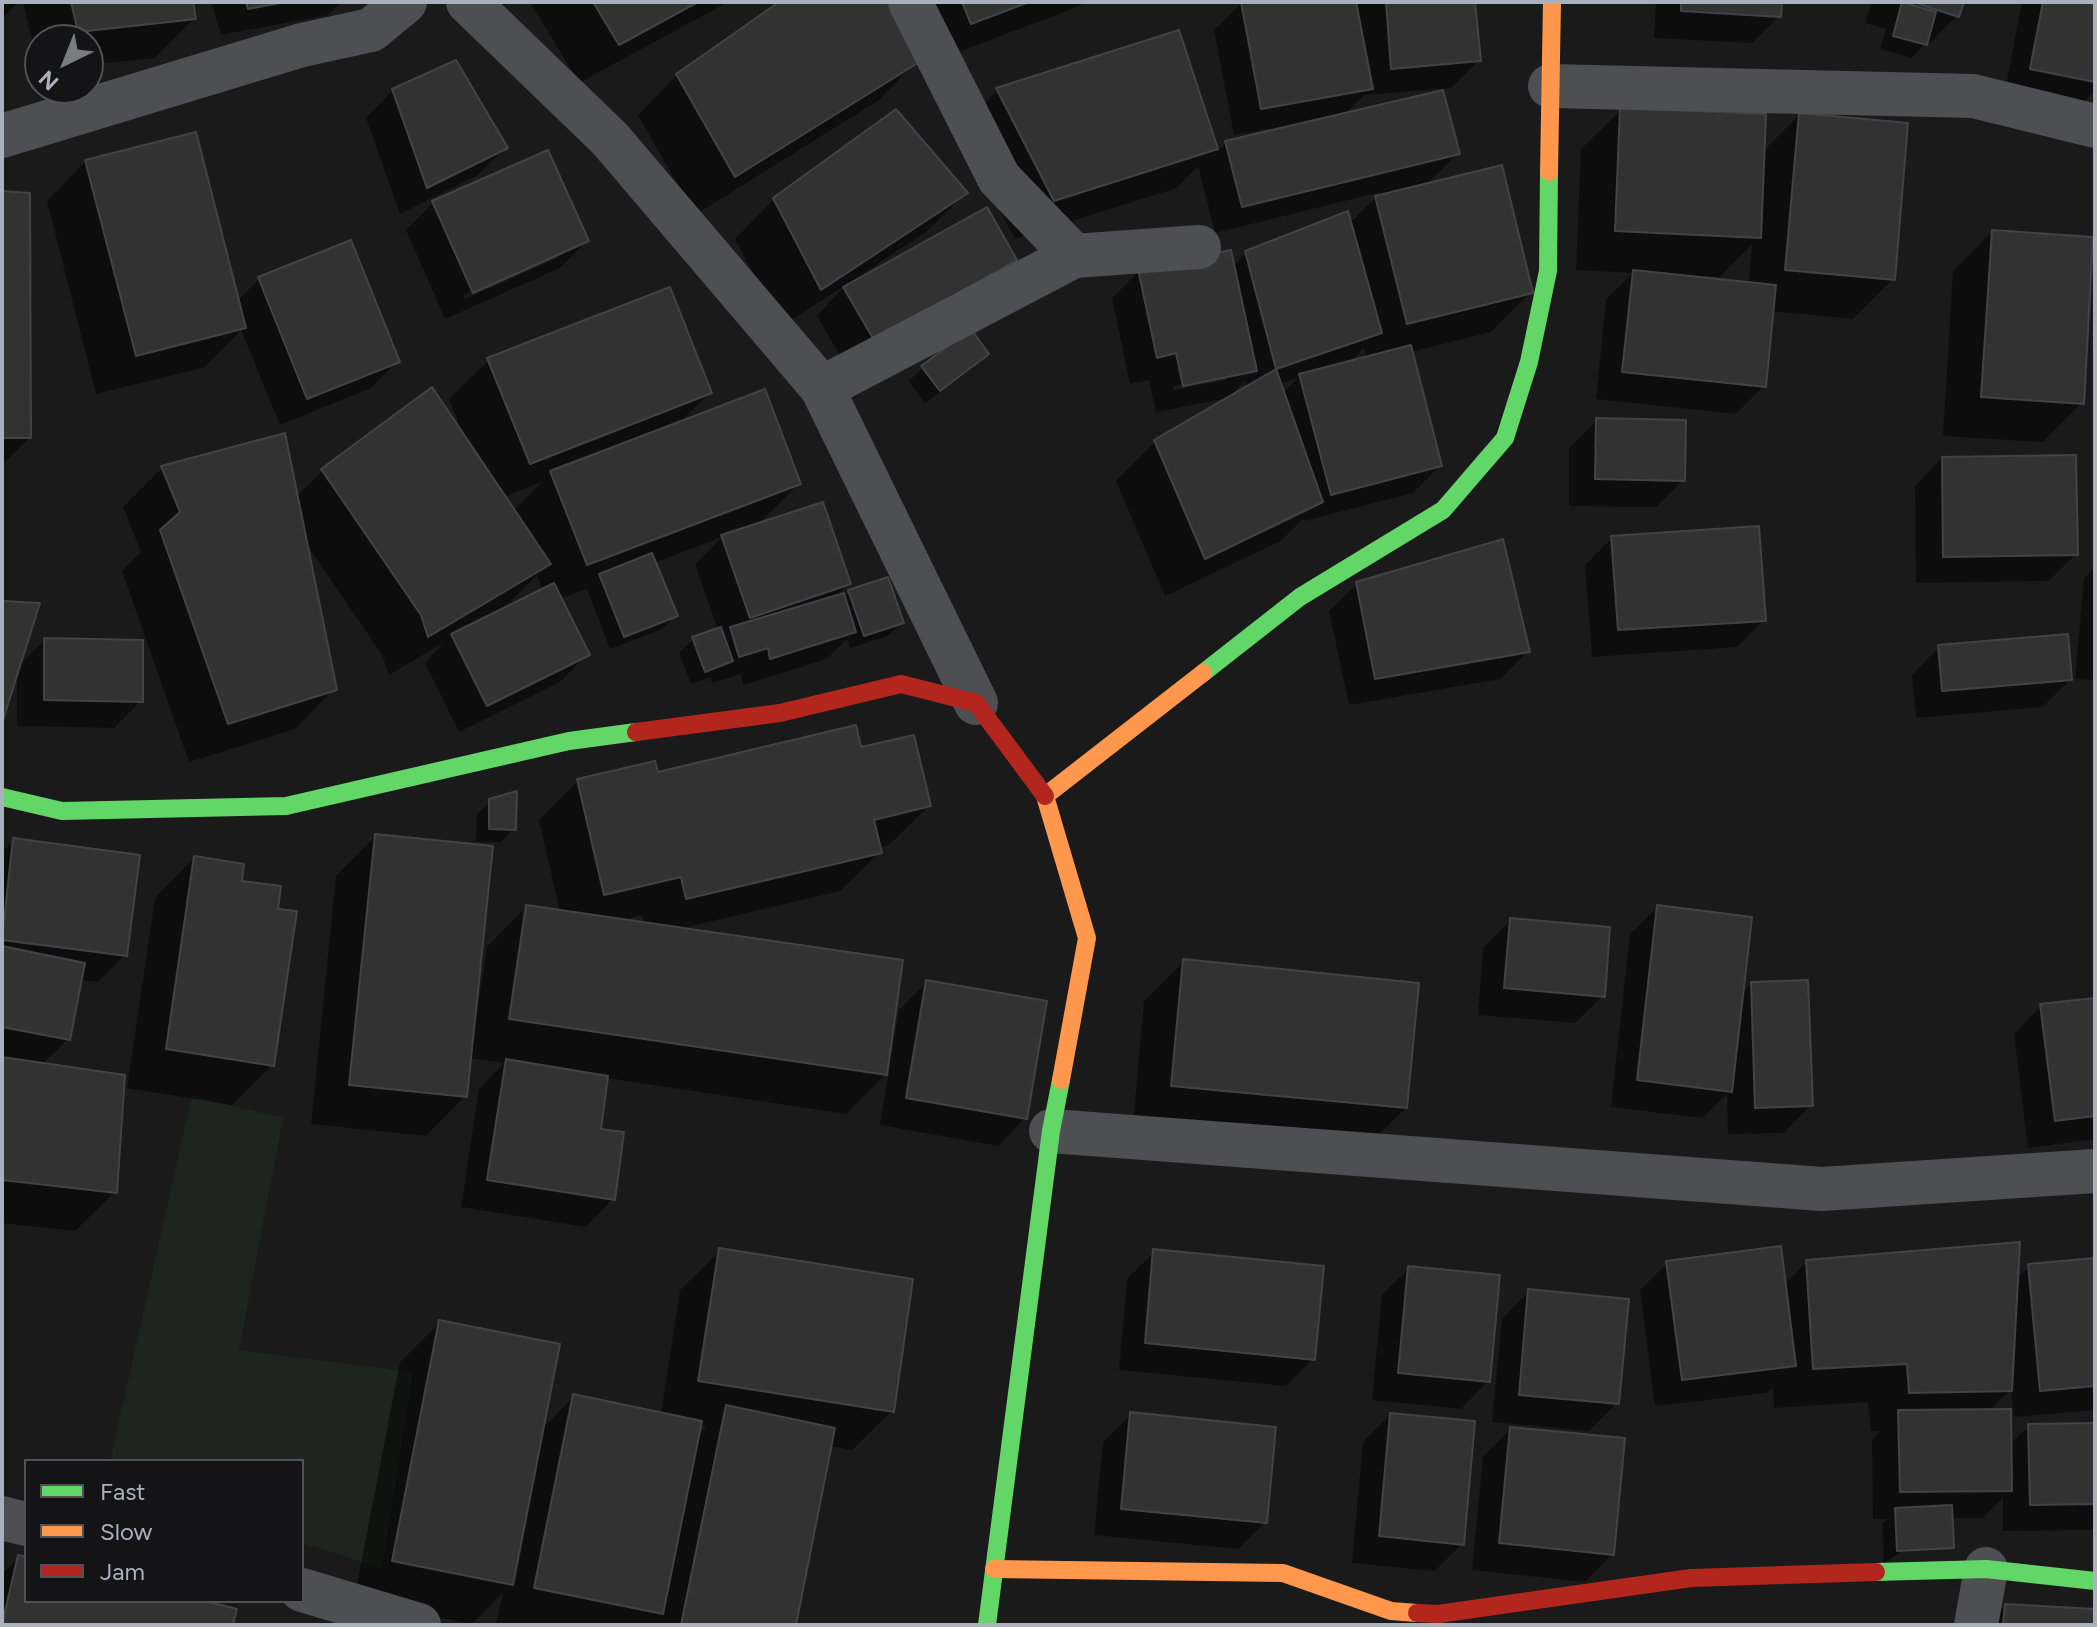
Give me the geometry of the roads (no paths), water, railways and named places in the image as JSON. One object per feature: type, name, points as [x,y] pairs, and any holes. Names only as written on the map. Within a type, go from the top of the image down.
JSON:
[{"type":"street","points":[[2,136],[302,45],[371,30],[405,2]]},
{"type":"street","points":[[468,2],[610,139],[822,388],[976,703],[1045,796],[1087,938],[1051,1131],[987,1625]]},
{"type":"street","points":[[910,2],[999,178],[1074,256]]},
{"type":"street","points":[[1045,796],[1300,597],[1443,510],[1505,438],[1529,362],[1548,271],[1552,2]]},
{"type":"street","points":[[1550,86],[1973,96],[2095,126]]},
{"type":"street","points":[[822,388],[1074,256],[1199,247]]},
{"type":"street","points":[[2,797],[62,811],[286,806],[569,741],[780,713],[901,684],[976,703]]},
{"type":"street","points":[[1051,1131],[1822,1189],[2095,1171]]},
{"type":"street","points":[[2,1518],[24,1524]]},
{"type":"street","points":[[994,1569],[1283,1573],[1391,1611],[1438,1614],[1691,1578],[1986,1569],[2095,1581]]},
{"type":"street","points":[[1976,1625],[1986,1569]]},
{"type":"street","points":[[304,1591],[419,1625]]}]
